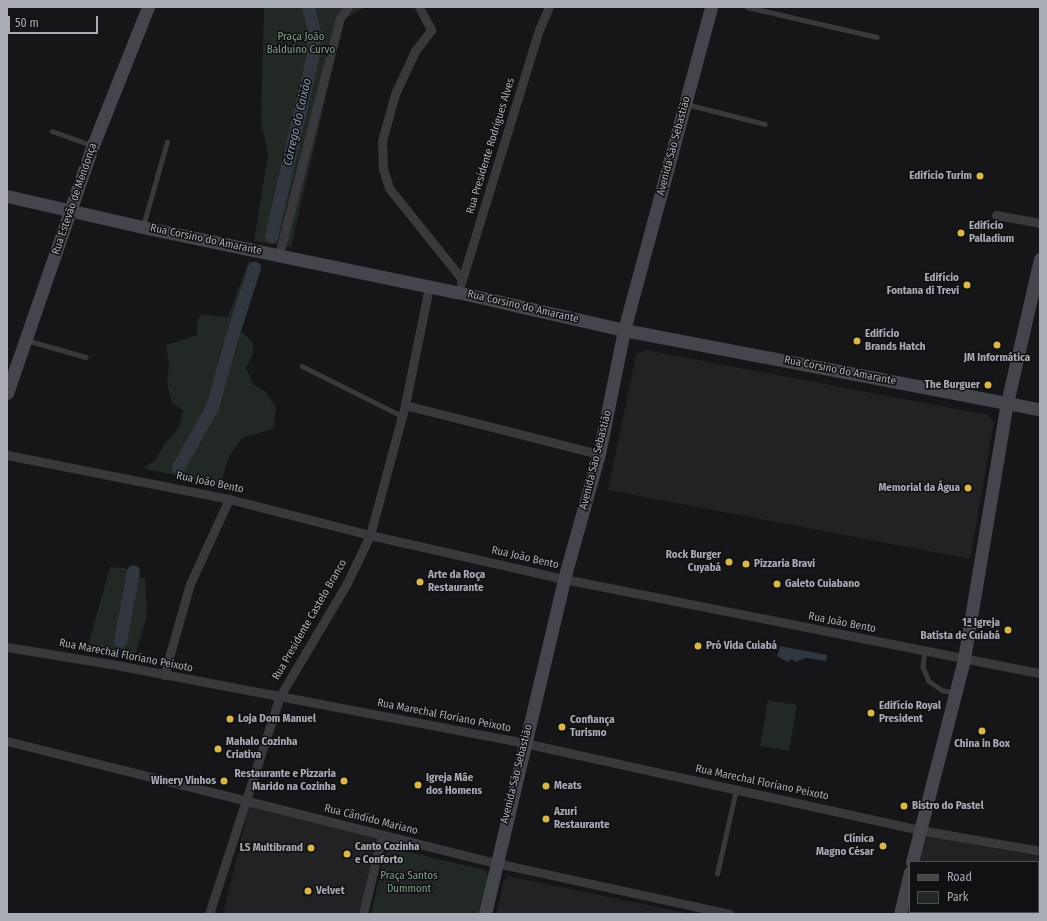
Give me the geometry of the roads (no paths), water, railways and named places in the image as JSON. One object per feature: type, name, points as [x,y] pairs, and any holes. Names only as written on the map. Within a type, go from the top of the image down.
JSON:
[{"type":"street","name":"Rua Estevão de Mendonça","points":[[7,393],[93,145],[148,7]]},
{"type":"street","points":[[279,256],[340,18],[348,7]]},
{"type":"street","points":[[419,7],[431,30],[414,50],[393,101],[382,141],[383,169],[389,188],[462,279]]},
{"type":"street","name":"Rua Presidente Rodrigues Alves","points":[[457,292],[539,30],[549,7]]},
{"type":"street","name":"Avenida São Sebastião","points":[[485,914],[524,743],[564,579],[599,454],[624,330],[711,7]]},
{"type":"street","name":"Rua Corsino do Amarante","points":[[7,196],[142,227],[457,292],[624,330],[1040,409]]},
{"type":"street","points":[[996,215],[1040,223]]},
{"type":"street","points":[[912,861],[964,659],[1007,403],[1040,259]]},
{"type":"street","name":"Rua Presidente Castelo Branco","points":[[209,914],[244,801],[280,696],[347,583],[370,535],[405,405],[429,287]]},
{"type":"street","points":[[405,405],[599,454]]},
{"type":"street","name":"Rua João Bento","points":[[7,455],[229,499],[370,535],[564,579],[1040,673]]},
{"type":"street","points":[[164,675],[190,584],[229,499]]},
{"type":"street","name":"Rua Marechal Floriano Peixoto","points":[[7,647],[280,696],[524,743],[920,830],[1040,851]]},
{"type":"street","name":"Rua Cândido Mariano","points":[[7,741],[496,863],[730,914]]},
{"type":"street","points":[[363,914],[382,835]]},
{"type":"street","points":[[900,914],[909,876]]},
{"type":"lane","points":[[747,7],[877,37]]},
{"type":"lane","points":[[685,104],[765,124]]},
{"type":"lane","points":[[52,131],[93,145]]},
{"type":"lane","points":[[142,227],[167,142]]},
{"type":"lane","points":[[26,340],[86,357]]},
{"type":"lane","points":[[302,366],[402,416]]},
{"type":"lane","points":[[925,651],[923,667],[929,681],[942,690],[955,693]]},
{"type":"lane","points":[[717,874],[736,790]]},
{"type":"waterway","name":"Córrego do Caixão","points":[[271,236],[313,54],[314,32],[308,7]]},
{"type":"waterway","name":"Córrego do Caixão","points":[[178,467],[212,407],[231,339],[254,268]]},
{"type":"waterway","name":"Córrego do Caixão","points":[[120,641],[133,571]]},
{"type":"place","name":"Edifício Turim","points":[[980,176]]},
{"type":"place","name":"Edifício Palladium","points":[[961,233]]},
{"type":"place","name":"Edifício Fontana di Trevi","points":[[967,285]]},
{"type":"place","name":"Edifício Brands Hatch","points":[[857,341]]},
{"type":"place","name":"JM Informática","points":[[997,345]]},
{"type":"place","name":"The Burguer","points":[[988,385]]},
{"type":"place","name":"Memorial da Água","points":[[968,488]]},
{"type":"place","name":"Rock Burger Cuyabá","points":[[729,562]]},
{"type":"place","name":"Pizzaria Bravi","points":[[746,564]]},
{"type":"place","name":"Arte da Roça Restaurante","points":[[420,582]]},
{"type":"place","name":"Galeto Cuiabano","points":[[777,584]]},
{"type":"place","name":"1ª Igreja Batista de Cuiabá","points":[[1008,630]]},
{"type":"place","name":"Pró Vida Cuiabá","points":[[698,646]]},
{"type":"place","name":"Edifício Royal President","points":[[871,713]]},
{"type":"place","name":"Loja Dom Manuel","points":[[230,719]]},
{"type":"place","name":"Confiança Turismo","points":[[562,727]]},
{"type":"place","name":"China in Box","points":[[982,731]]},
{"type":"place","name":"Mahalo Cozinha Criativa","points":[[218,749]]},
{"type":"place","name":"Winery Vinhos","points":[[224,781]]},
{"type":"place","name":"Restaurante e Pizzaria Marido na Cozinha","points":[[344,781]]},
{"type":"place","name":"Igreja Mãe dos Homens","points":[[418,785]]},
{"type":"place","name":"Meats","points":[[546,786]]},
{"type":"place","name":"Bistro do Pastel","points":[[904,806]]},
{"type":"place","name":"Azuri Restaurante","points":[[546,819]]},
{"type":"place","name":"Clínica Magno César","points":[[883,846]]},
{"type":"place","name":"LS Multibrand","points":[[311,848]]},
{"type":"place","name":"Canto Cozinha e Conforto","points":[[347,854]]},
{"type":"place","name":"Velvet","points":[[308,891]]},
{"type":"park label","name":"Praça João Balduíno Curvo","points":[[301,44]]},
{"type":"park label","name":"Praça Santos Dummont","points":[[409,883]]}]
